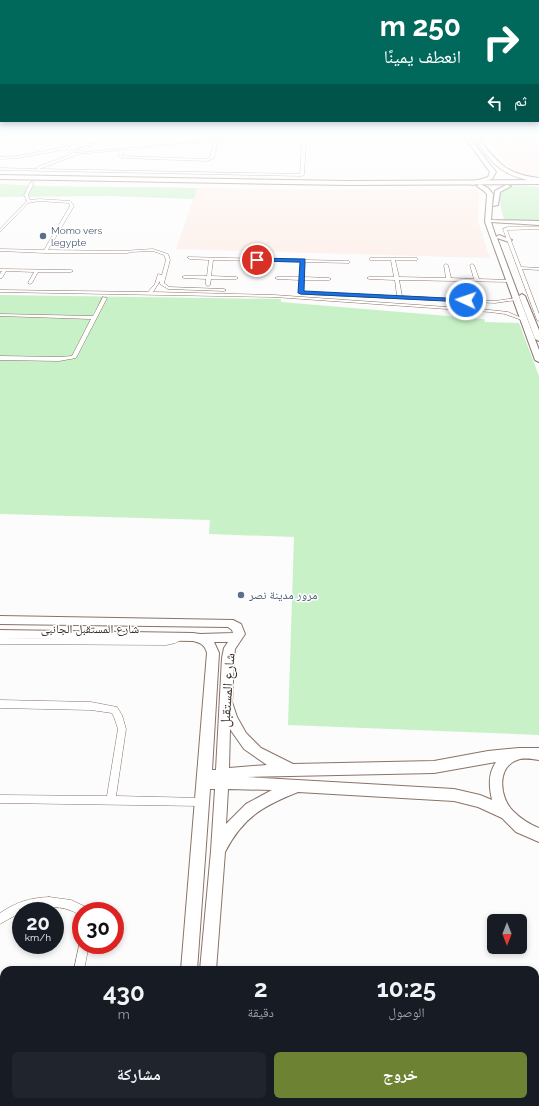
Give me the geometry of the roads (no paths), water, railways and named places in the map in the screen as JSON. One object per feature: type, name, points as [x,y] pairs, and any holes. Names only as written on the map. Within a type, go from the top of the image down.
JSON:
[{"type":"street","points":[[29,202],[26,195],[30,187]]},
{"type":"street","points":[[481,187],[488,190],[498,191],[507,187]]},
{"type":"street","points":[[488,190],[491,197],[488,222],[539,360]]},
{"type":"street","points":[[498,191],[494,223],[539,339]]},
{"type":"street","points":[[0,231],[23,205],[29,202],[63,200],[72,204],[45,252]]},
{"type":"street","points":[[494,223],[539,224]]},
{"type":"street","points":[[494,223],[534,227]]},
{"type":"street","points":[[539,224],[534,227],[505,228],[519,270],[539,320]]},
{"type":"street","points":[[499,237],[509,240]]},
{"type":"street","points":[[0,250],[45,252],[153,250],[166,254],[168,258],[162,282],[164,286]]},
{"type":"street","points":[[123,251],[151,252],[163,256],[164,260],[156,286],[150,293]]},
{"type":"street","points":[[190,258],[347,262]]},
{"type":"street","points":[[208,285],[211,259]]},
{"type":"street","points":[[372,259],[414,259]]},
{"type":"street","points":[[393,259],[400,297]]},
{"type":"street","points":[[301,293],[303,261]]},
{"type":"street","points":[[446,265],[449,280]]},
{"type":"street","points":[[472,265],[477,281]]},
{"type":"street","points":[[0,277],[2,270],[71,271]]},
{"type":"street","points":[[30,283],[37,270]]},
{"type":"street","points":[[519,270],[539,270]]},
{"type":"street","points":[[184,277],[236,278]]},
{"type":"street","points":[[277,278],[329,279]]},
{"type":"street","points":[[369,278],[510,281]]},
{"type":"street","points":[[156,286],[176,289],[495,302],[516,299]]},
{"type":"street","points":[[0,292],[274,296],[496,312],[524,320]]},
{"type":"street","points":[[0,358],[59,359],[74,357],[105,298]]},
{"type":"street","points":[[406,305],[402,301],[407,298]]},
{"type":"street","points":[[495,302],[501,304],[503,308],[496,312]]},
{"type":"street","points":[[0,315],[95,318]]},
{"type":"street","name":"شارع المستقبل","points":[[0,620],[86,616],[229,623],[237,627],[239,634],[230,648],[218,851],[208,966]]},
{"type":"street","points":[[0,634],[202,638],[237,637]]},
{"type":"street","name":"شارع المستقبل الجانبى","points":[[0,641],[166,642],[180,637]]},
{"type":"street","name":"شارع المستقبل","points":[[189,966],[205,780],[213,653],[208,642],[202,638]]},
{"type":"street","points":[[226,701],[235,725],[247,744],[265,759],[296,771]]},
{"type":"street","points":[[0,704],[91,706],[114,710],[121,721],[122,729],[111,801]]},
{"type":"street","points":[[505,813],[495,793],[496,778],[501,765],[521,754],[539,748]]},
{"type":"street","points":[[205,780],[222,778],[248,771],[434,767],[494,756],[539,754]]},
{"type":"street","points":[[222,778],[298,786],[454,795],[480,802],[505,813],[519,826],[538,835]]},
{"type":"street","points":[[218,851],[225,837],[244,812],[261,800],[298,786]]},
{"type":"street","points":[[0,799],[202,802]]},
{"type":"street","points":[[0,919],[27,904],[39,903],[72,906]]},
{"type":"street","points":[[80,966],[82,954]]},
{"type":"place","name":"Momo vers legypte","points":[[43,236]]},
{"type":"place","name":"مرور مدينة نصر","points":[[241,595]]}]
